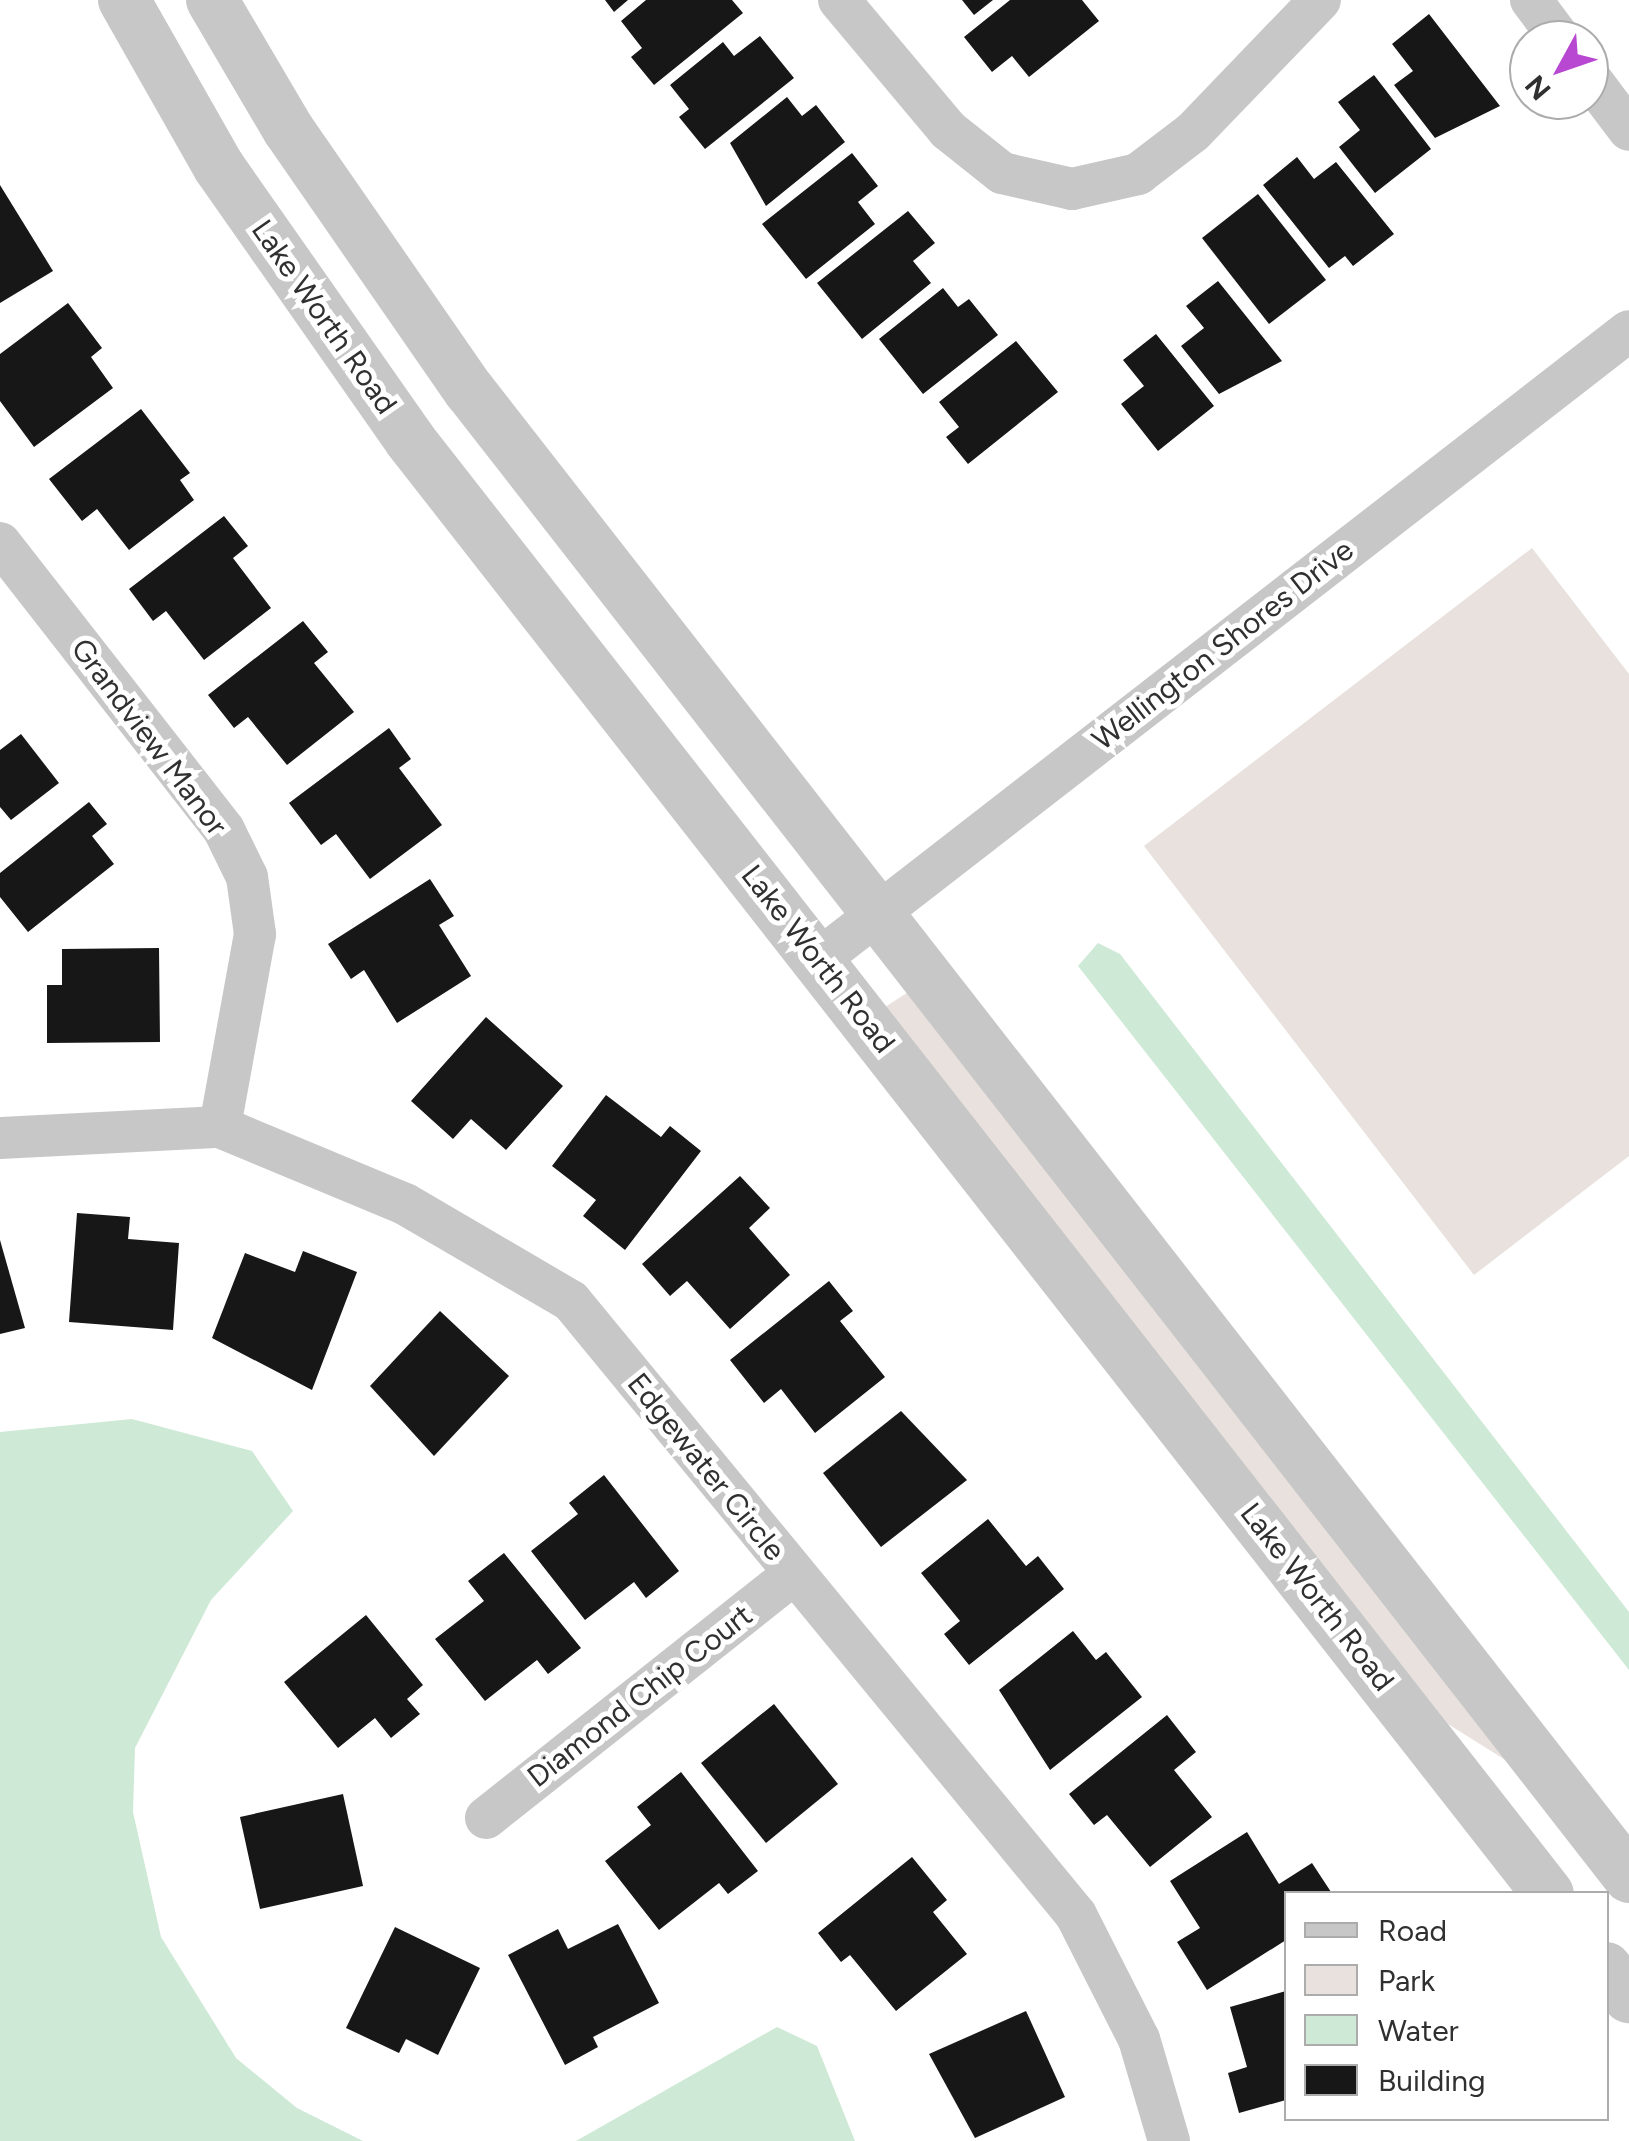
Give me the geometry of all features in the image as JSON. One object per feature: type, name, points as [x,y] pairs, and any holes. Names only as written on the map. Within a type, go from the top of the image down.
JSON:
[{"type":"street","name":"Lake Worth Road","points":[[124,0],[219,167],[410,440],[1546,1891]]},
{"type":"street","points":[[212,0],[288,128],[469,390],[1629,1877]]},
{"type":"street","points":[[839,0],[961,141],[1002,173],[1072,189],[1138,174],[1194,132],[1320,0]]},
{"type":"street","points":[[1609,104],[1629,130]]},
{"type":"street","name":"Wellington Shores Drive","points":[[818,960],[1629,331]]},
{"type":"street","name":"Grandview Manor","points":[[0,543],[224,830],[246,877],[255,934],[220,1127]]},
{"type":"street","name":"Edgewater Circle","points":[[0,1138],[220,1127],[405,1204],[571,1300],[1076,1914],[1139,2039],[1169,2141]]},
{"type":"street","name":"Diamond Chip Court","points":[[486,1818],[794,1574]]},
{"type":"street","points":[[1609,1972],[1629,1996]]},
{"type":"green space","points":[[1532,548],[1629,674],[1629,1156],[1474,1275],[1144,846]]},
{"type":"green space","points":[[910,991],[1507,1761],[1448,1724],[885,1007]]},
{"type":"water","points":[[1098,943],[1120,954],[1629,1612],[1629,1670],[1078,966]]},
{"type":"water","points":[[132,1419],[252,1451],[293,1511],[211,1600],[135,1748],[133,1812],[161,1937],[236,2058],[297,2108],[363,2141],[0,2141],[0,1432]]},
{"type":"water","points":[[777,2027],[817,2046],[855,2141],[576,2141]]},
{"type":"building","points":[[605,0],[628,0],[614,12]]},
{"type":"building","points":[[646,0],[732,0],[743,13],[654,85],[631,57],[642,48],[621,21]]},
{"type":"building","points":[[962,0],[993,0],[974,15]]},
{"type":"building","points":[[1010,0],[1082,0],[1099,21],[1029,77],[1012,56],[992,72],[964,37]]},
{"type":"building","points":[[1429,14],[1500,106],[1435,138],[1394,85],[1413,71],[1392,44]]},
{"type":"building","points":[[760,36],[794,78],[705,149],[679,117],[689,109],[670,85],[723,42],[734,56]]},
{"type":"building","points":[[1374,75],[1431,149],[1375,193],[1339,147],[1360,130],[1338,102]]},
{"type":"building","points":[[787,97],[802,116],[816,105],[845,142],[766,206],[730,143]]},
{"type":"building","points":[[852,153],[878,186],[858,202],[875,224],[806,279],[762,224]]},
{"type":"building","points":[[1297,157],[1314,179],[1336,162],[1394,234],[1353,266],[1345,256],[1329,268],[1263,185]]},
{"type":"building","points":[[0,185],[53,271],[0,303]]},
{"type":"building","points":[[1258,194],[1326,280],[1269,324],[1202,238]]},
{"type":"building","points":[[908,211],[935,243],[913,261],[931,283],[862,339],[817,283]]},
{"type":"building","points":[[1218,281],[1282,361],[1219,394],[1181,346],[1204,328],[1186,306]]},
{"type":"building","points":[[943,288],[958,307],[969,299],[998,335],[923,394],[879,339]]},
{"type":"building","points":[[68,303],[102,348],[91,357],[113,388],[34,447],[0,401],[0,354]]},
{"type":"building","points":[[1156,334],[1214,406],[1158,451],[1121,404],[1144,386],[1123,360]]},
{"type":"building","points":[[1016,341],[1058,392],[968,464],[946,437],[959,427],[939,402]]},
{"type":"building","points":[[141,409],[190,473],[180,480],[194,500],[129,550],[97,509],[82,521],[49,479]]},
{"type":"building","points":[[224,516],[248,546],[233,558],[271,608],[204,660],[166,611],[153,621],[129,589]]},
{"type":"building","points":[[303,621],[328,652],[314,663],[354,712],[287,765],[248,717],[234,728],[208,695]]},
{"type":"building","points":[[389,728],[411,759],[399,768],[442,825],[370,879],[336,834],[321,845],[289,803]]},
{"type":"building","points":[[21,734],[59,783],[11,820],[0,807],[0,750]]},
{"type":"building","points":[[89,802],[107,824],[92,836],[114,864],[28,932],[0,897],[0,873]]},
{"type":"building","points":[[430,879],[454,916],[439,925],[471,976],[397,1023],[364,970],[351,979],[328,944]]},
{"type":"building","points":[[159,948],[160,1042],[47,1043],[47,985],[62,985],[62,949]]},
{"type":"building","points":[[486,1017],[563,1086],[506,1150],[471,1119],[453,1139],[411,1101]]},
{"type":"building","points":[[606,1095],[661,1137],[670,1126],[701,1151],[625,1250],[583,1216],[596,1200],[552,1166]]},
{"type":"building","points":[[740,1176],[770,1208],[749,1228],[790,1275],[730,1329],[687,1281],[670,1296],[642,1264]]},
{"type":"building","points":[[77,1213],[130,1217],[128,1239],[179,1243],[173,1330],[69,1322]]},
{"type":"building","points":[[0,1240],[25,1328],[0,1334]]},
{"type":"building","points":[[303,1251],[357,1272],[312,1390],[212,1338],[245,1253],[295,1272]]},
{"type":"building","points":[[829,1281],[853,1311],[840,1321],[885,1377],[815,1433],[781,1389],[764,1403],[730,1360]]},
{"type":"building","points":[[440,1311],[509,1376],[434,1456],[370,1386]]},
{"type":"building","points":[[901,1411],[967,1480],[881,1547],[823,1473]]},
{"type":"building","points":[[604,1475],[679,1571],[646,1598],[634,1582],[585,1620],[531,1551],[578,1514],[569,1503]]},
{"type":"building","points":[[988,1519],[1026,1566],[1038,1556],[1064,1589],[969,1665],[944,1634],[960,1621],[921,1573]]},
{"type":"building","points":[[504,1553],[581,1648],[548,1674],[537,1660],[485,1701],[435,1639],[484,1601],[468,1581]]},
{"type":"building","points":[[366,1615],[423,1685],[407,1699],[420,1714],[391,1738],[375,1718],[338,1748],[284,1682]]},
{"type":"building","points":[[1073,1631],[1096,1660],[1106,1652],[1142,1697],[1050,1770],[999,1690]]},
{"type":"building","points":[[774,1704],[838,1784],[766,1843],[701,1763]]},
{"type":"building","points":[[1167,1715],[1196,1752],[1174,1770],[1212,1817],[1150,1867],[1107,1815],[1094,1825],[1069,1794]]},
{"type":"building","points":[[681,1772],[758,1871],[728,1894],[719,1883],[659,1930],[605,1861],[651,1825],[637,1807]]},
{"type":"building","points":[[343,1794],[363,1886],[260,1909],[240,1817]]},
{"type":"building","points":[[1247,1832],[1279,1884],[1312,1863],[1330,1891],[1284,1891],[1284,1941],[1207,1990],[1177,1942],[1200,1928],[1170,1881]]},
{"type":"building","points":[[912,1857],[947,1900],[933,1912],[967,1954],[896,2011],[850,1955],[841,1962],[818,1933]]},
{"type":"building","points":[[618,1924],[659,2003],[593,2037],[598,2047],[565,2065],[508,1955],[558,1929],[568,1949]]},
{"type":"building","points":[[395,1927],[480,1968],[438,2055],[406,2039],[399,2053],[346,2028]]},
{"type":"building","points":[[1284,1992],[1284,2101],[1239,2113],[1228,2073],[1247,2067],[1230,2007]]},
{"type":"building","points":[[1026,2011],[1065,2097],[975,2138],[929,2054]]}]
